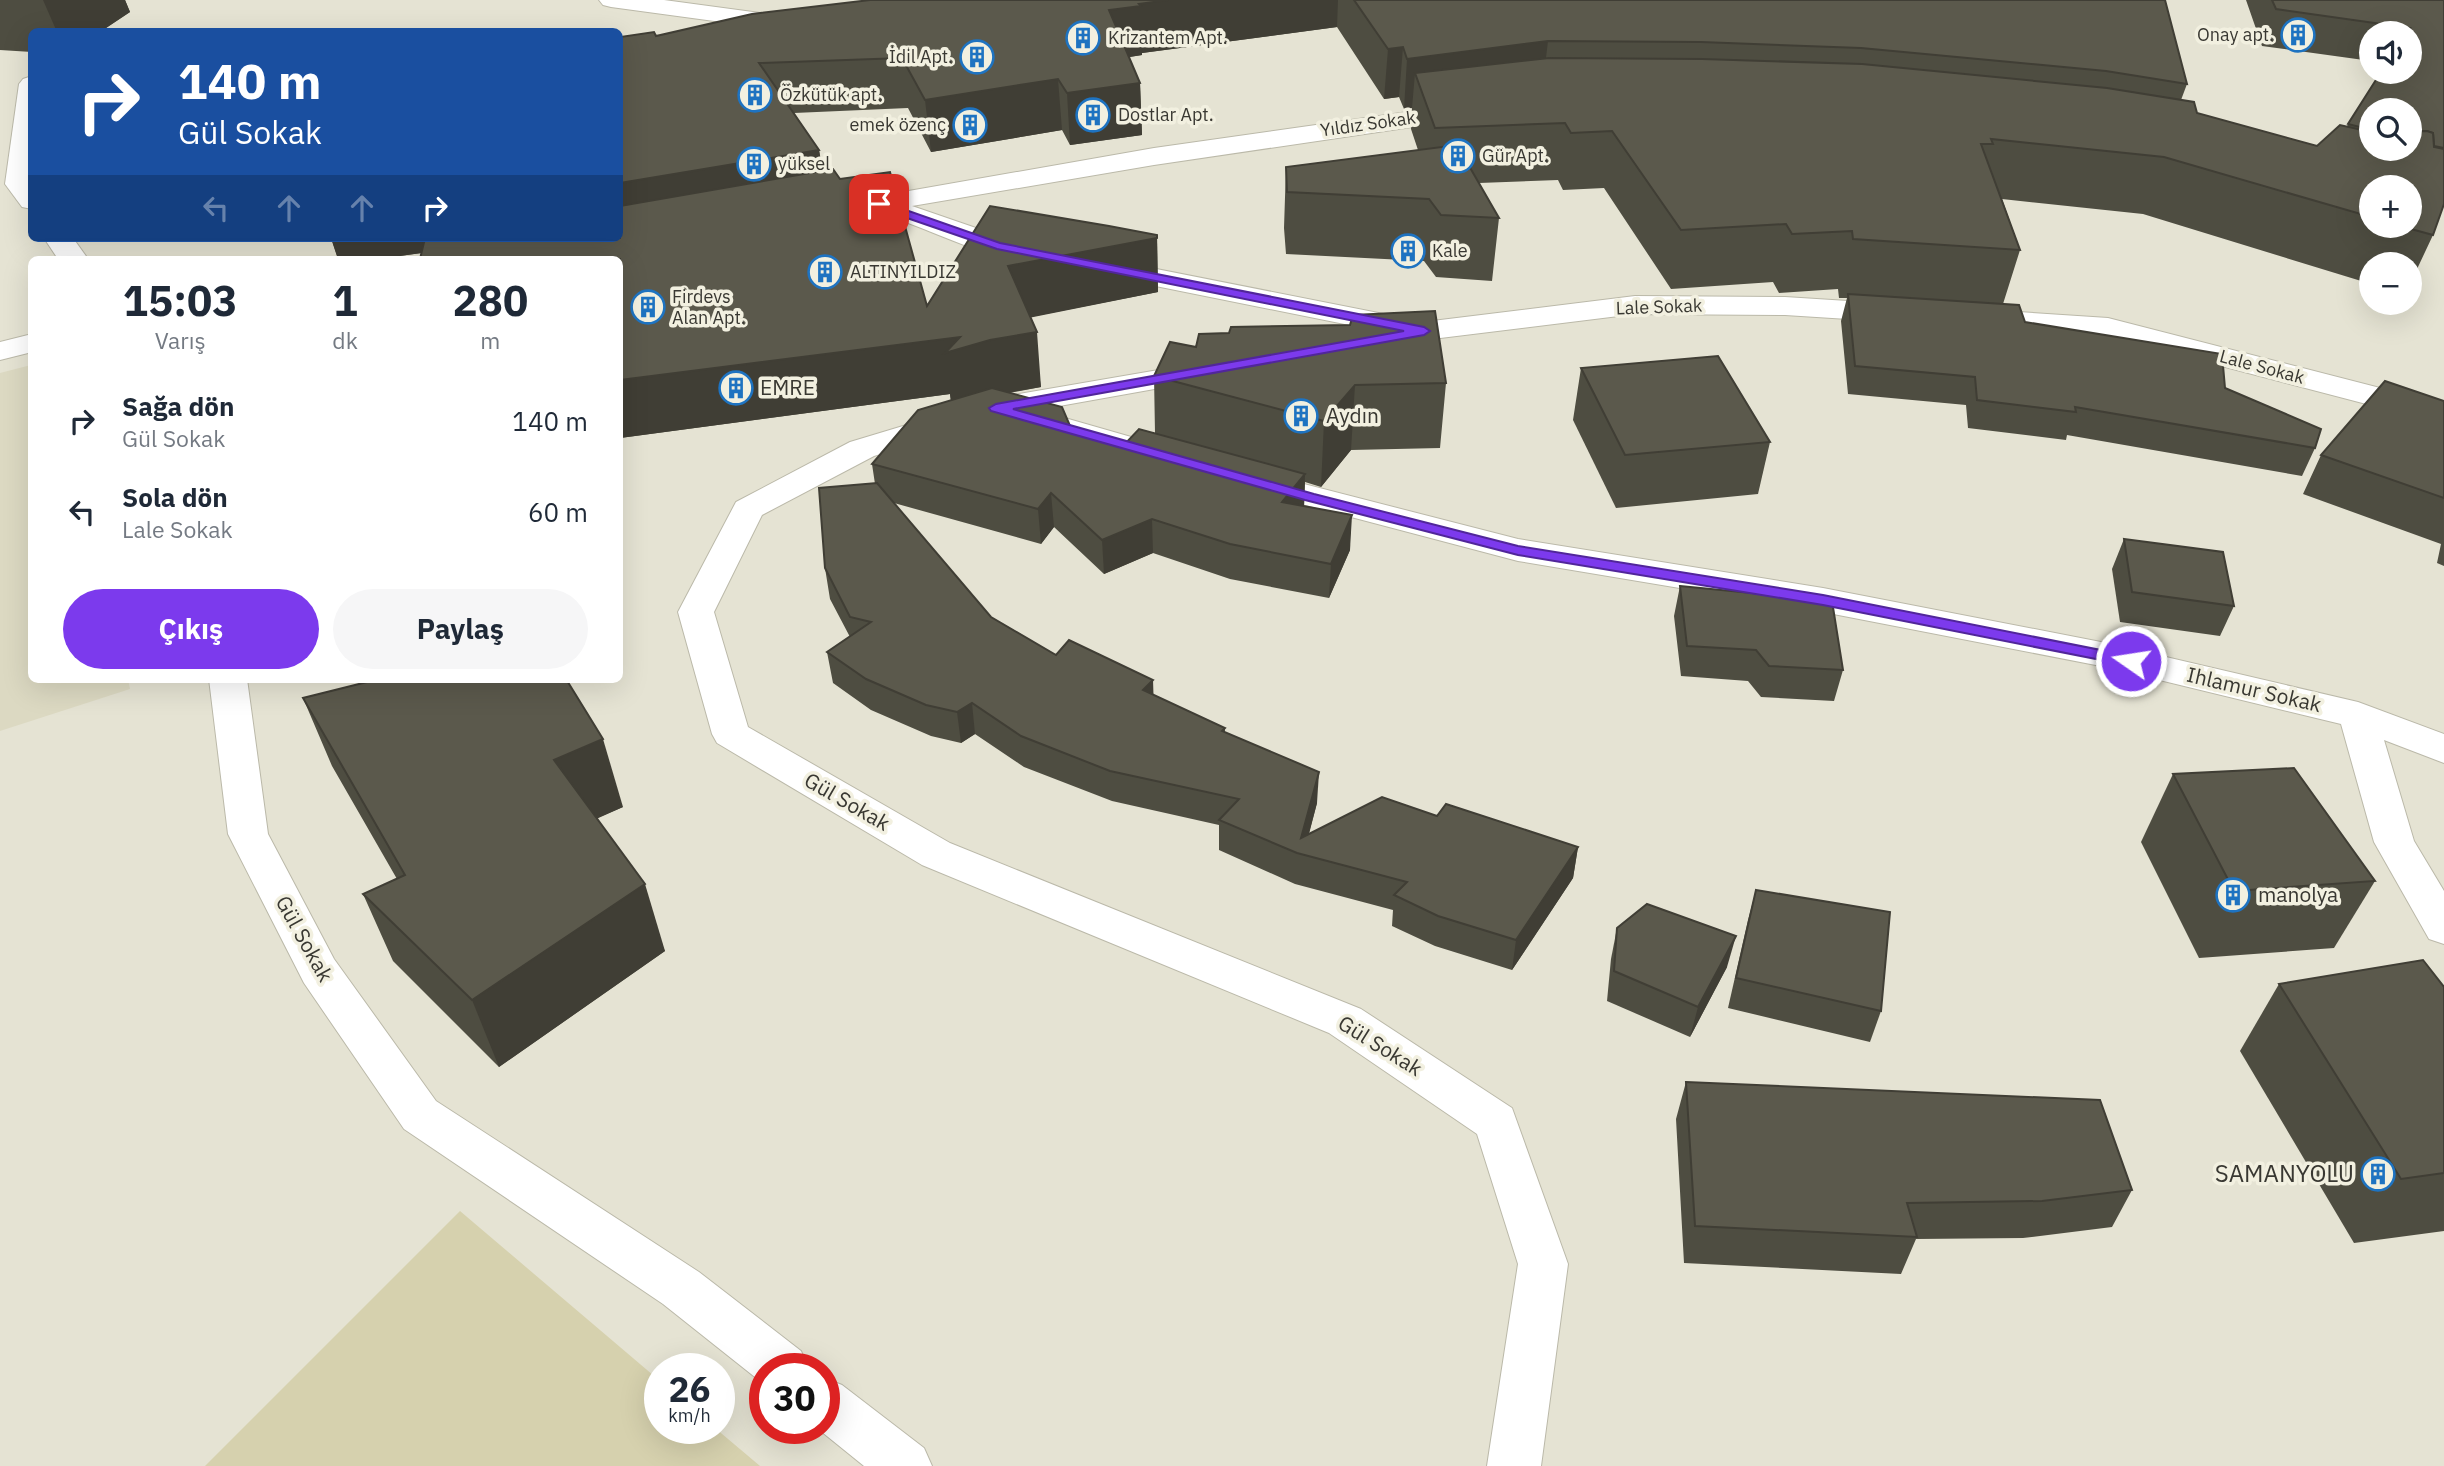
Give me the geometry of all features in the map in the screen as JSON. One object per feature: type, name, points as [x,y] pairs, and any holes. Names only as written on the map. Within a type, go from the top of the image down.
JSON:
[{"type":"street","points":[[611,0],[809,24],[726,41]]},
{"type":"street","points":[[24,81],[19,184],[28,196]]},
{"type":"street","name":"Yıldız Sokak","points":[[826,214],[1083,167],[1348,126],[1487,109]]},
{"type":"street","name":"Lale Sokak","points":[[879,204],[997,246],[1424,331],[1635,305],[1785,306],[2108,327],[2408,405],[2444,418]]},
{"type":"street","points":[[1330,348],[1424,331]]},
{"type":"street","points":[[0,351],[28,344]]},
{"type":"street","name":"Gül Sokak","points":[[1237,365],[996,408],[863,449],[748,509],[696,612],[731,734],[936,854],[1345,1021],[1496,1122],[1543,1264],[1514,1466]]},
{"type":"street","name":"Ihlamur Sokak","points":[[996,408],[1210,469],[1518,550],[1823,600],[2106,655],[2358,715],[2444,749]]},
{"type":"street","name":"Gül Sokak","points":[[229,683],[248,834],[319,971],[420,1115],[681,1288],[764,1353]]},
{"type":"street","points":[[2358,715],[2394,842],[2444,928]]},
{"type":"street","points":[[840,1415],[905,1466]]},
{"type":"shaded area","points":[[28,366],[28,683],[129,683],[130,689],[0,731],[0,373]]},
{"type":"shaded area","points":[[460,1211],[644,1367],[644,1444],[734,1444],[760,1466],[205,1466]]},
{"type":"building","points":[[870,0],[1168,0],[1109,10],[1140,83],[1067,93],[1058,79],[925,100],[902,58],[759,63],[819,150],[623,183],[623,37],[654,32],[656,36],[752,14]]},
{"type":"building","points":[[1354,0],[2165,0],[2187,84],[2106,71],[1861,48],[1701,42],[1548,41],[1407,59],[1403,47],[1388,49]]},
{"type":"building","points":[[2272,0],[2444,0],[2444,148],[2434,146],[2433,133],[2422,131],[2422,98],[2364,98],[2373,84],[2422,84],[2422,21],[2361,21],[2276,9]]},
{"type":"building","points":[[1549,58],[1702,59],[1862,64],[2107,88],[2194,102],[2197,113],[2317,146],[2340,125],[2359,129],[2359,161],[2422,161],[2422,131],[2433,133],[2434,147],[2444,149],[2444,204],[2433,235],[2422,232],[2422,175],[2359,175],[2359,214],[2164,157],[1991,139],[1993,144],[1981,144],[2020,250],[1853,239],[1852,231],[1792,234],[1786,224],[1681,230],[1612,131],[1571,133],[1565,123],[1435,128],[1415,73]]},
{"type":"building","points":[[2359,107],[2359,127],[2348,124]]},
{"type":"building","points":[[1457,145],[1499,218],[1441,215],[1429,199],[1287,192],[1286,167]]},
{"type":"building","points":[[833,169],[840,179],[890,172],[927,306],[990,206],[1157,235],[1157,238],[1008,266],[1037,332],[990,340],[945,353],[960,337],[623,380],[623,256],[421,256],[424,242],[623,242],[623,205]]},
{"type":"building","points":[[1848,294],[2019,305],[2025,322],[2222,354],[2225,388],[2321,429],[2315,448],[2075,407],[2076,412],[1977,400],[1975,377],[1855,366]]},
{"type":"building","points":[[1435,311],[1446,383],[1355,385],[1324,421],[1154,376],[1170,342],[1196,347],[1199,334],[1229,333],[1231,327],[1350,325],[1353,315]]},
{"type":"building","points":[[1718,356],[1770,442],[1625,455],[1581,368]]},
{"type":"building","points":[[2385,381],[2444,401],[2444,498],[2321,455]]},
{"type":"building","points":[[992,388],[1062,407],[1073,433],[1124,445],[1139,429],[1305,474],[1282,502],[1352,515],[1331,564],[1230,544],[1152,519],[1102,540],[1051,493],[1038,509],[872,464],[918,410]]},
{"type":"building","points":[[877,483],[991,617],[1056,655],[1069,640],[1153,680],[1143,690],[1225,728],[1222,731],[1319,772],[1301,838],[1382,797],[1437,816],[1446,804],[1578,847],[1516,940],[1438,916],[1394,895],[1407,882],[1297,853],[1219,820],[1239,799],[1110,771],[1021,736],[972,703],[957,712],[926,705],[866,679],[827,652],[871,622],[850,617],[825,568],[819,488]]},
{"type":"building","points":[[2124,539],[2223,552],[2234,606],[2132,592]]},
{"type":"building","points":[[1680,586],[1832,601],[1843,670],[1769,666],[1756,650],[1687,646]]},
{"type":"building","points":[[363,683],[568,683],[603,739],[554,760],[645,884],[472,1000],[363,894],[405,875],[303,698]]},
{"type":"building","points":[[2294,768],[2375,881],[2234,891],[2173,774]]},
{"type":"building","points":[[1756,890],[1890,912],[1881,1011],[1736,978]]},
{"type":"building","points":[[1647,904],[1736,936],[1698,1007],[1614,971],[1617,928]]},
{"type":"building","points":[[2423,960],[2444,987],[2444,1173],[2401,1179],[2279,984]]},
{"type":"building","points":[[1686,1082],[2100,1100],[2132,1190],[2042,1201],[1907,1203],[1917,1237],[1695,1226]]},
{"type":"place","name":"Onay apt.","points":[[2298,35]]},
{"type":"place","name":"Krizantem Apt.","points":[[1083,38]]},
{"type":"place","name":"İdil Apt.","points":[[977,57]]},
{"type":"place","name":"Özkütük apt.","points":[[755,95]]},
{"type":"place","name":"Dostlar Apt.","points":[[1093,115]]},
{"type":"place","name":"emek özenç","points":[[970,125]]},
{"type":"place","name":"Gür Apt.","points":[[1458,156]]},
{"type":"place","name":"yüksel","points":[[754,164]]},
{"type":"place","name":"Kale","points":[[1408,251]]},
{"type":"place","name":"ALTINYILDIZ","points":[[825,272]]},
{"type":"place","name":"Firdevs Alan Apt.","points":[[648,307]]},
{"type":"place","name":"EMRE","points":[[736,388]]},
{"type":"place","name":"Aydın","points":[[1301,416]]},
{"type":"place","name":"manolya","points":[[2233,895]]},
{"type":"place","name":"SAMANYOLU","points":[[2378,1174]]},
{"type":"route","points":[[879,204],[997,246],[1424,331],[996,408],[1310,497],[1518,550],[1823,600],[2131,661]]}]
